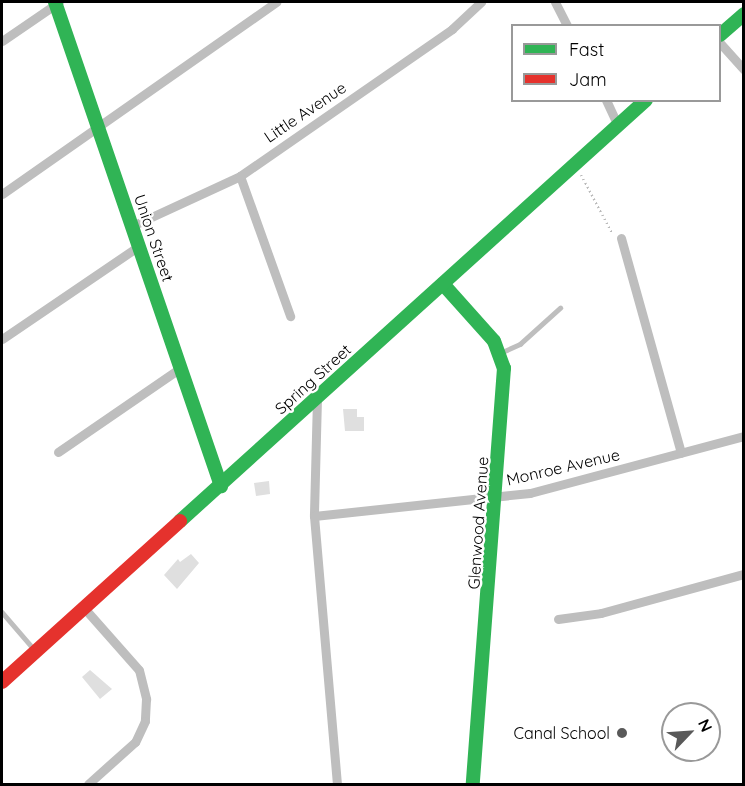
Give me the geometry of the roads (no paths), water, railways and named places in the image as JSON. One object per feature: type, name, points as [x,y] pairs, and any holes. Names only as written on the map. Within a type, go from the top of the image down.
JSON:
[{"type":"street","points":[[2,41],[56,2]]},
{"type":"street","name":"Union Street","points":[[56,2],[221,486]]},
{"type":"street","points":[[2,195],[276,2]]},
{"type":"street","name":"Little Avenue","points":[[132,226],[240,176],[452,29],[481,2]]},
{"type":"street","points":[[555,2],[566,24]]},
{"type":"street","points":[[721,34],[744,14]]},
{"type":"street","points":[[721,44],[744,70]]},
{"type":"street","points":[[607,102],[618,126]]},
{"type":"street","name":"Spring Street","points":[[2,682],[644,102]]},
{"type":"street","points":[[240,176],[290,316]]},
{"type":"street","points":[[621,238],[681,453]]},
{"type":"street","points":[[2,339],[139,246]]},
{"type":"street","points":[[443,284],[500,353]]},
{"type":"street","name":"Glenwood Avenue","points":[[473,784],[497,498],[504,368],[500,353]]},
{"type":"street","points":[[58,452],[180,368]]},
{"type":"street","points":[[317,398],[314,516],[337,784]]},
{"type":"street","name":"Monroe Avenue","points":[[314,516],[497,498],[744,436]]},
{"type":"street","points":[[558,620],[601,613],[744,574]]},
{"type":"street","points":[[85,609],[139,670],[146,699],[145,721],[135,742],[88,784]]},
{"type":"lane","points":[[500,353],[526,339],[560,308]]},
{"type":"lane","points":[[2,612],[36,651]]},
{"type":"place","name":"Canal School","points":[[622,733]]}]
